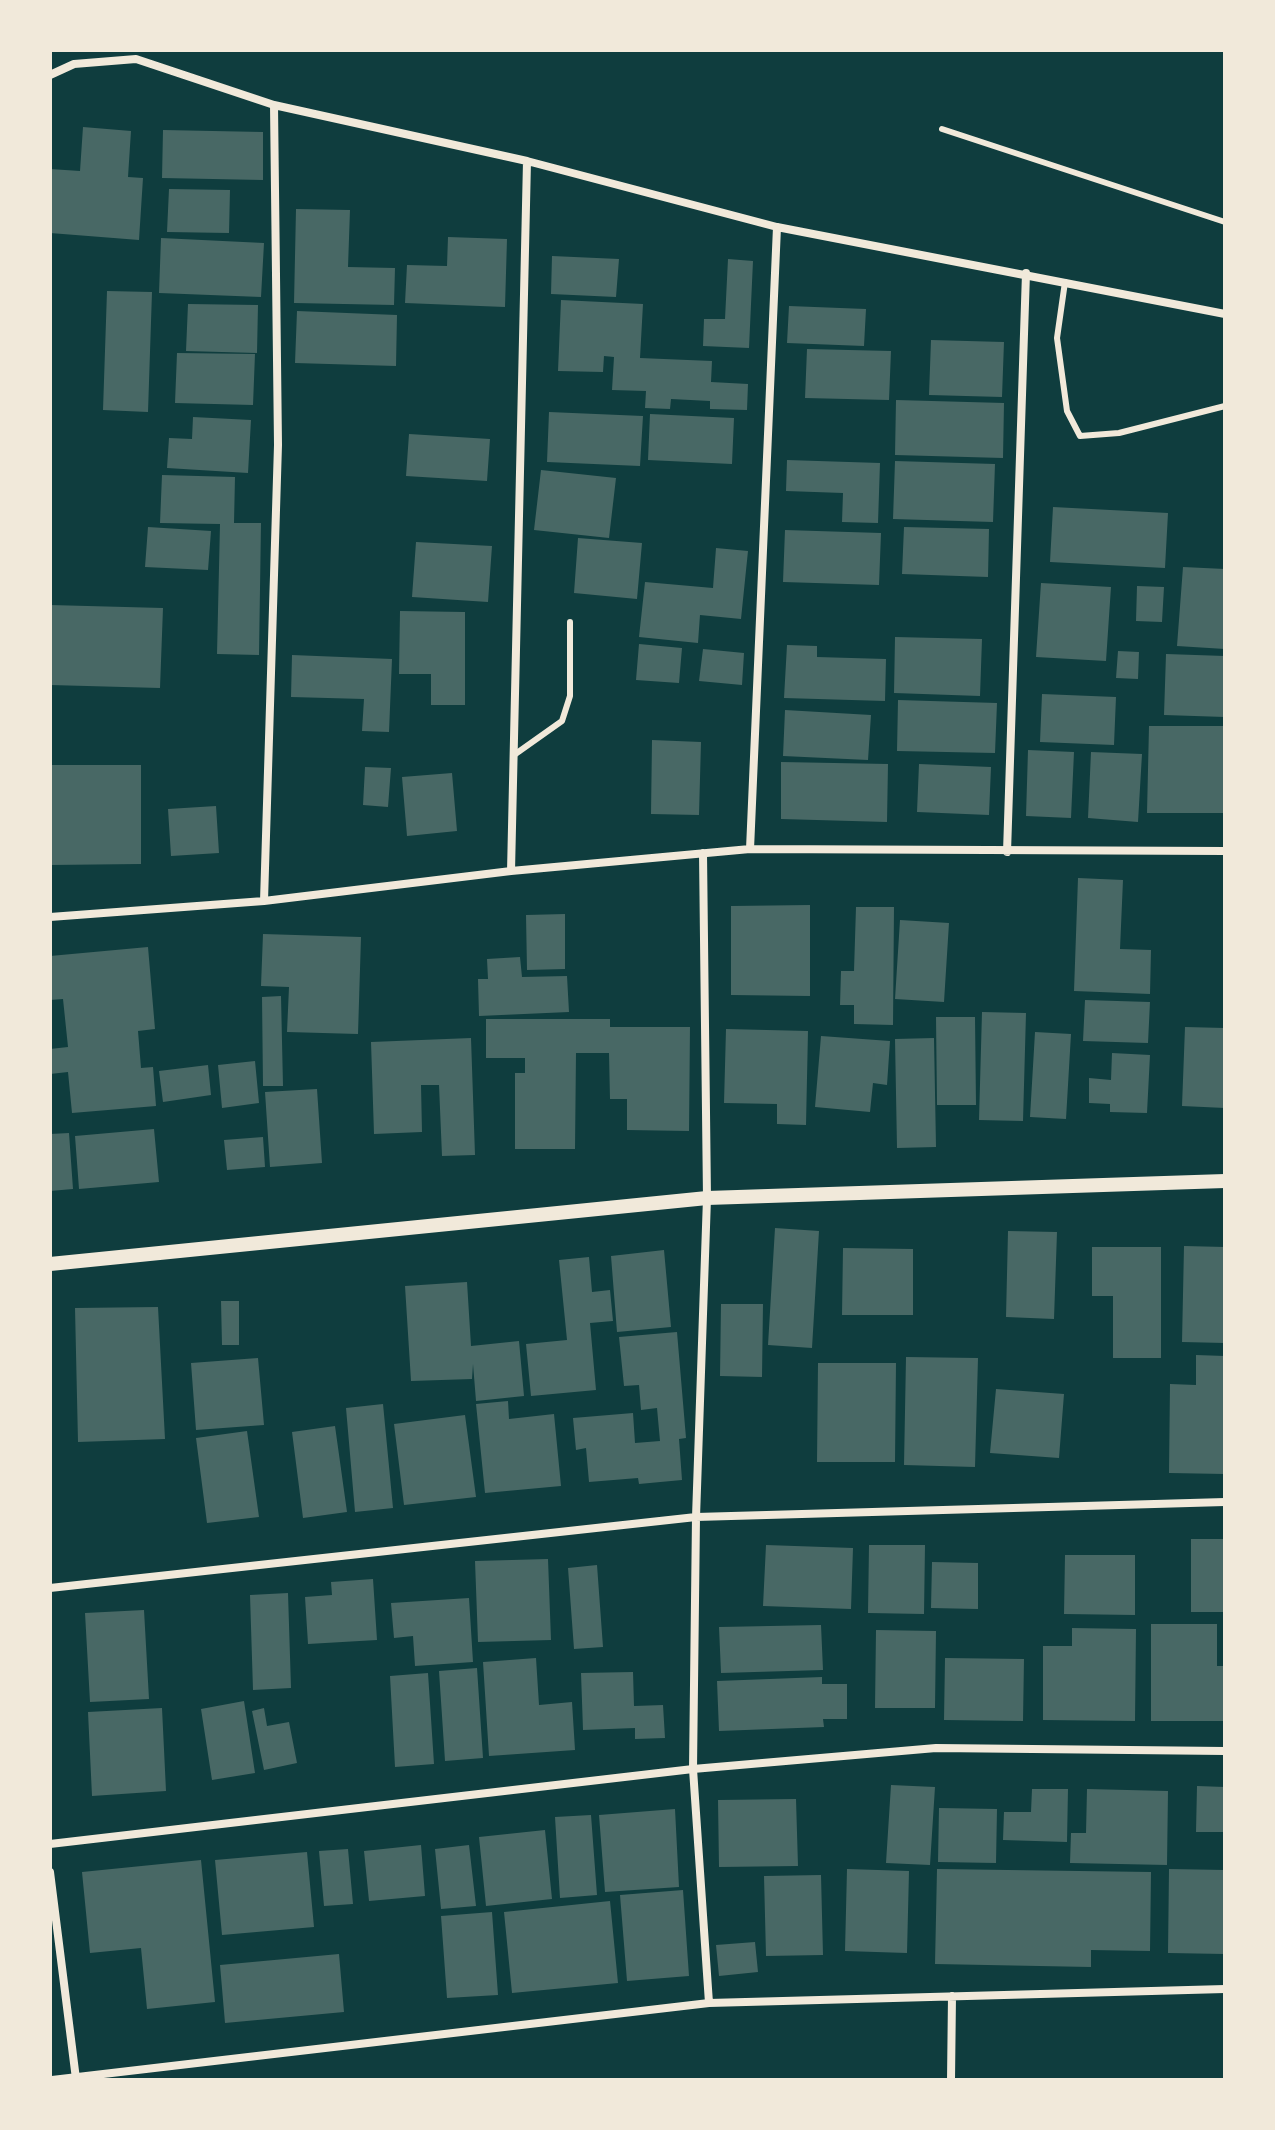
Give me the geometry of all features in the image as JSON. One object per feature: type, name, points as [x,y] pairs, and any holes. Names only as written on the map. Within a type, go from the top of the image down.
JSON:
[{"type":"street","points":[[50,75],[74,64],[136,59],[274,105],[527,161],[777,227],[1225,314]]},
{"type":"street","points":[[264,901],[278,445],[274,105]]},
{"type":"street","points":[[511,871],[527,161]]},
{"type":"street","points":[[750,849],[777,227]]},
{"type":"street","points":[[1007,852],[1026,273]]},
{"type":"street","points":[[50,917],[264,901],[511,871],[750,849],[1225,851]]},
{"type":"street","points":[[703,853],[707,1198],[696,1517],[693,1769],[709,2003]]},
{"type":"street","points":[[50,1264],[707,1198],[1225,1181]]},
{"type":"street","points":[[50,1588],[696,1517],[1225,1502]]},
{"type":"street","points":[[50,1844],[693,1769],[936,1748],[1225,1751]]},
{"type":"street","points":[[50,1872],[76,2078]]},
{"type":"street","points":[[52,2080],[709,2003],[1225,1989]]},
{"type":"street","points":[[951,2080],[952,1996]]},
{"type":"lane","points":[[942,129],[1225,222]]},
{"type":"lane","points":[[1065,282],[1057,338],[1067,411],[1080,436],[1119,433],[1225,406]]},
{"type":"lane","points":[[514,755],[562,721],[570,696],[570,622]]},
{"type":"building","points":[[83,127],[131,131],[128,177],[143,178],[139,240],[50,233],[50,169],[80,171]]},
{"type":"building","points":[[163,130],[263,132],[263,180],[162,178]]},
{"type":"building","points":[[169,189],[230,190],[229,233],[167,232]]},
{"type":"building","points":[[296,209],[350,210],[348,267],[395,268],[394,305],[294,303]]},
{"type":"building","points":[[448,237],[507,239],[505,307],[405,303],[407,265],[447,266]]},
{"type":"building","points":[[161,238],[264,243],[261,297],[159,293]]},
{"type":"building","points":[[552,256],[619,259],[616,297],[551,294]]},
{"type":"building","points":[[728,259],[753,261],[749,348],[703,346],[704,319],[725,319]]},
{"type":"building","points":[[107,291],[152,292],[148,412],[103,410]]},
{"type":"building","points":[[561,300],[643,304],[640,358],[712,361],[711,382],[748,384],[747,410],[710,409],[710,401],[671,399],[670,409],[645,408],[646,391],[612,390],[614,357],[604,356],[603,372],[558,371]]},
{"type":"building","points":[[188,304],[258,305],[257,353],[186,351]]},
{"type":"building","points":[[789,306],[866,309],[864,346],[787,343]]},
{"type":"building","points":[[297,311],[397,315],[396,366],[295,363]]},
{"type":"building","points":[[931,340],[1004,342],[1002,397],[929,395]]},
{"type":"building","points":[[807,349],[891,351],[889,400],[805,398]]},
{"type":"building","points":[[177,353],[255,354],[253,405],[175,403]]},
{"type":"building","points":[[896,400],[1004,403],[1003,458],[895,455]]},
{"type":"building","points":[[549,412],[643,416],[640,466],[547,462]]},
{"type":"building","points":[[650,414],[734,418],[732,464],[648,460]]},
{"type":"building","points":[[193,417],[251,420],[248,473],[167,468],[169,438],[192,439]]},
{"type":"building","points":[[409,434],[490,439],[487,481],[406,476]]},
{"type":"building","points":[[787,460],[880,463],[878,523],[842,522],[843,493],[786,491]]},
{"type":"building","points":[[895,461],[995,464],[993,522],[893,519]]},
{"type":"building","points":[[541,470],[616,478],[609,538],[534,530]]},
{"type":"building","points":[[162,475],[235,477],[234,523],[261,523],[259,655],[217,654],[220,524],[160,523]]},
{"type":"building","points":[[1053,507],[1168,513],[1165,568],[1050,562]]},
{"type":"building","points":[[148,527],[211,531],[208,570],[145,567]]},
{"type":"building","points":[[904,527],[989,529],[988,577],[902,574]]},
{"type":"building","points":[[785,530],[881,533],[879,585],[783,582]]},
{"type":"building","points":[[578,538],[642,543],[637,599],[574,593]]},
{"type":"building","points":[[416,542],[492,546],[488,602],[412,597]]},
{"type":"building","points":[[716,548],[748,551],[741,619],[700,615],[698,643],[639,637],[645,582],[713,588]]},
{"type":"building","points":[[1183,567],[1225,569],[1225,649],[1177,646]]},
{"type":"building","points":[[1041,583],[1111,587],[1106,661],[1036,657]]},
{"type":"building","points":[[1137,586],[1164,587],[1162,622],[1136,621]]},
{"type":"building","points":[[50,605],[163,608],[160,688],[50,685]]},
{"type":"building","points":[[400,611],[465,612],[465,705],[431,705],[431,674],[399,674]]},
{"type":"building","points":[[895,637],[982,639],[980,696],[894,693]]},
{"type":"building","points":[[639,644],[682,648],[679,683],[636,680]]},
{"type":"building","points":[[787,645],[817,646],[817,657],[886,659],[885,701],[784,698]]},
{"type":"building","points":[[703,649],[744,653],[742,685],[699,681]]},
{"type":"building","points":[[1118,651],[1139,652],[1138,679],[1116,678]]},
{"type":"building","points":[[1166,654],[1225,656],[1225,717],[1164,715]]},
{"type":"building","points":[[292,655],[392,659],[389,732],[362,731],[364,699],[291,697]]},
{"type":"building","points":[[1042,694],[1116,697],[1114,745],[1040,742]]},
{"type":"building","points":[[898,700],[997,703],[995,753],[897,751]]},
{"type":"building","points":[[785,710],[871,715],[868,760],[783,756]]},
{"type":"building","points":[[1149,726],[1225,726],[1225,813],[1147,813]]},
{"type":"building","points":[[652,740],[701,742],[699,815],[651,814]]},
{"type":"building","points":[[1028,750],[1074,752],[1071,818],[1026,816]]},
{"type":"building","points":[[1091,752],[1142,754],[1138,822],[1088,818]]},
{"type":"building","points":[[781,762],[888,764],[887,822],[781,819]]},
{"type":"building","points":[[919,764],[991,767],[989,815],[917,812]]},
{"type":"building","points":[[50,765],[141,765],[141,864],[50,865]]},
{"type":"building","points":[[365,767],[391,768],[388,807],[363,805]]},
{"type":"building","points":[[452,773],[457,831],[407,836],[402,777]]},
{"type":"building","points":[[216,806],[219,853],[171,856],[168,809]]},
{"type":"building","points":[[1078,878],[1123,880],[1120,949],[1151,950],[1150,994],[1074,991]]},
{"type":"building","points":[[810,905],[810,996],[731,995],[731,906]]},
{"type":"building","points":[[856,907],[894,907],[893,1025],[854,1024],[854,1005],[840,1005],[841,971],[854,971]]},
{"type":"building","points":[[565,914],[565,969],[527,970],[526,915]]},
{"type":"building","points":[[900,920],[949,923],[944,1002],[895,999]]},
{"type":"building","points":[[263,934],[361,937],[358,1034],[287,1032],[289,987],[261,986]]},
{"type":"building","points":[[148,947],[155,1029],[138,1031],[141,1068],[153,1067],[156,1106],[72,1113],[68,1072],[50,1074],[50,1049],[68,1047],[63,999],[50,1000],[50,956]]},
{"type":"building","points":[[520,957],[522,977],[567,976],[569,1012],[479,1016],[478,979],[488,979],[487,959]]},
{"type":"building","points":[[281,996],[283,1086],[263,1086],[262,997]]},
{"type":"building","points":[[1085,1000],[1150,1002],[1148,1043],[1083,1041]]},
{"type":"building","points":[[982,1012],[1026,1013],[1023,1121],[979,1120]]},
{"type":"building","points":[[936,1017],[975,1017],[976,1105],[937,1105]]},
{"type":"building","points":[[486,1019],[610,1019],[610,1027],[690,1027],[689,1131],[627,1130],[627,1099],[610,1099],[609,1053],[576,1053],[575,1149],[515,1149],[515,1073],[525,1073],[525,1058],[486,1058]]},
{"type":"building","points":[[1185,1027],[1225,1028],[1225,1108],[1182,1106]]},
{"type":"building","points":[[726,1029],[808,1031],[806,1125],[777,1124],[777,1104],[724,1103]]},
{"type":"building","points":[[1035,1032],[1071,1034],[1066,1119],[1030,1117]]},
{"type":"building","points":[[821,1036],[890,1041],[887,1085],[873,1083],[870,1112],[815,1107]]},
{"type":"building","points":[[471,1038],[475,1155],[442,1156],[439,1085],[421,1085],[422,1132],[374,1134],[371,1042]]},
{"type":"building","points":[[934,1038],[936,1147],[897,1148],[895,1039]]},
{"type":"building","points":[[1112,1053],[1150,1055],[1147,1113],[1110,1112],[1110,1104],[1089,1103],[1089,1078],[1111,1080]]},
{"type":"building","points":[[255,1061],[259,1103],[222,1108],[218,1065]]},
{"type":"building","points":[[208,1065],[211,1095],[163,1102],[159,1071]]},
{"type":"building","points":[[317,1089],[322,1163],[270,1167],[265,1092]]},
{"type":"building","points":[[154,1129],[159,1182],[79,1189],[75,1136]]},
{"type":"building","points":[[69,1133],[73,1189],[50,1191],[50,1134]]},
{"type":"building","points":[[263,1137],[265,1167],[227,1170],[224,1140]]},
{"type":"building","points":[[775,1228],[819,1231],[812,1348],[768,1345]]},
{"type":"building","points":[[1008,1231],[1057,1232],[1054,1319],[1006,1317]]},
{"type":"building","points":[[1184,1246],[1225,1247],[1225,1343],[1182,1342]]},
{"type":"building","points":[[1092,1247],[1161,1247],[1161,1358],[1113,1358],[1113,1296],[1092,1296]]},
{"type":"building","points":[[843,1248],[913,1249],[913,1315],[842,1315]]},
{"type":"building","points":[[664,1250],[671,1327],[617,1332],[611,1256]]},
{"type":"building","points":[[589,1257],[592,1292],[610,1290],[613,1321],[590,1323],[596,1390],[531,1396],[526,1344],[567,1340],[559,1260]]},
{"type":"building","points":[[467,1282],[471,1346],[519,1341],[524,1396],[476,1401],[473,1364],[472,1379],[411,1381],[405,1286]]},
{"type":"building","points":[[221,1301],[239,1301],[239,1345],[222,1345]]},
{"type":"building","points":[[721,1304],[763,1304],[762,1377],[720,1376]]},
{"type":"building","points":[[158,1307],[165,1439],[78,1442],[75,1308]]},
{"type":"building","points":[[677,1332],[686,1438],[679,1439],[682,1480],[639,1484],[638,1478],[589,1482],[586,1448],[576,1450],[573,1418],[633,1413],[635,1443],[660,1441],[657,1408],[641,1410],[639,1385],[624,1386],[619,1337]]},
{"type":"building","points":[[1196,1355],[1225,1356],[1225,1474],[1169,1473],[1170,1384],[1196,1385]]},
{"type":"building","points":[[906,1357],[978,1358],[975,1467],[904,1465]]},
{"type":"building","points":[[258,1358],[264,1425],[196,1430],[191,1363]]},
{"type":"building","points":[[818,1363],[896,1363],[895,1462],[817,1462]]},
{"type":"building","points":[[996,1389],[1064,1394],[1059,1458],[990,1453]]},
{"type":"building","points":[[508,1401],[509,1419],[554,1414],[561,1486],[485,1493],[476,1404]]},
{"type":"building","points":[[383,1404],[393,1508],[355,1512],[346,1408]]},
{"type":"building","points":[[465,1415],[476,1497],[404,1505],[394,1424]]},
{"type":"building","points":[[335,1426],[347,1512],[303,1518],[292,1432]]},
{"type":"building","points":[[247,1431],[259,1517],[207,1523],[196,1438]]},
{"type":"building","points":[[1191,1539],[1225,1539],[1225,1612],[1191,1612]]},
{"type":"building","points":[[766,1545],[853,1548],[851,1609],[763,1606]]},
{"type":"building","points":[[869,1545],[925,1545],[924,1614],[868,1613]]},
{"type":"building","points":[[1065,1555],[1135,1555],[1135,1615],[1064,1614]]},
{"type":"building","points":[[548,1559],[551,1640],[478,1642],[475,1561]]},
{"type":"building","points":[[932,1562],[978,1563],[978,1609],[931,1608]]},
{"type":"building","points":[[597,1565],[603,1647],[574,1649],[568,1568]]},
{"type":"building","points":[[373,1579],[377,1640],[308,1644],[305,1597],[332,1595],[331,1582]]},
{"type":"building","points":[[288,1593],[291,1688],[253,1690],[250,1595]]},
{"type":"building","points":[[469,1598],[473,1662],[415,1666],[413,1636],[394,1638],[391,1603]]},
{"type":"building","points":[[144,1610],[149,1699],[90,1702],[85,1613]]},
{"type":"building","points":[[1151,1624],[1217,1624],[1217,1666],[1225,1666],[1225,1721],[1151,1721]]},
{"type":"building","points":[[821,1625],[823,1670],[721,1673],[719,1627]]},
{"type":"building","points":[[1072,1628],[1136,1629],[1135,1721],[1043,1720],[1043,1646],[1072,1646]]},
{"type":"building","points":[[876,1630],[936,1631],[935,1708],[875,1708]]},
{"type":"building","points":[[536,1658],[539,1705],[572,1702],[575,1750],[489,1756],[483,1662]]},
{"type":"building","points":[[945,1658],[1024,1659],[1023,1721],[944,1720]]},
{"type":"building","points":[[477,1668],[483,1758],[445,1761],[439,1671]]},
{"type":"building","points":[[633,1672],[634,1706],[663,1705],[665,1738],[635,1739],[635,1728],[583,1730],[581,1673]]},
{"type":"building","points":[[428,1673],[434,1764],[395,1767],[390,1676]]},
{"type":"building","points":[[822,1677],[822,1684],[847,1684],[847,1719],[823,1719],[824,1727],[719,1731],[717,1681]]},
{"type":"building","points":[[244,1701],[255,1773],[212,1780],[201,1709]]},
{"type":"building","points":[[162,1708],[166,1791],[92,1796],[88,1712]]},
{"type":"building","points":[[264,1708],[267,1726],[289,1722],[297,1763],[264,1770],[252,1711]]},
{"type":"building","points":[[891,1785],[935,1787],[930,1865],[886,1863]]},
{"type":"building","points":[[1197,1786],[1225,1787],[1225,1832],[1196,1832]]},
{"type":"building","points":[[1032,1789],[1068,1789],[1067,1842],[1003,1840],[1004,1812],[1031,1812]]},
{"type":"building","points":[[1087,1789],[1168,1791],[1167,1865],[1070,1863],[1071,1833],[1086,1833]]},
{"type":"building","points":[[796,1799],[798,1866],[719,1867],[718,1800]]},
{"type":"building","points":[[939,1808],[997,1809],[996,1863],[938,1862]]},
{"type":"building","points":[[675,1809],[679,1887],[605,1892],[599,1815]]},
{"type":"building","points":[[591,1815],[597,1895],[560,1898],[555,1817]]},
{"type":"building","points":[[545,1830],[552,1899],[486,1906],[479,1837]]},
{"type":"building","points":[[421,1845],[425,1896],[369,1901],[364,1851]]},
{"type":"building","points":[[469,1845],[476,1906],[441,1909],[435,1849]]},
{"type":"building","points":[[348,1849],[353,1904],[324,1906],[319,1851]]},
{"type":"building","points":[[307,1852],[314,1927],[222,1935],[215,1860]]},
{"type":"building","points":[[201,1860],[215,2002],[147,2009],[141,1948],[90,1953],[82,1872]]},
{"type":"building","points":[[847,1869],[909,1871],[907,1953],[845,1951]]},
{"type":"building","points":[[937,1869],[1151,1872],[1150,1951],[1091,1950],[1091,1967],[935,1964]]},
{"type":"building","points":[[1169,1869],[1225,1870],[1225,1954],[1168,1953]]},
{"type":"building","points":[[821,1875],[823,1955],[766,1956],[764,1876]]},
{"type":"building","points":[[683,1890],[689,1976],[627,1981],[620,1895]]},
{"type":"building","points":[[610,1901],[618,1983],[512,1993],[504,1912]]},
{"type":"building","points":[[492,1912],[498,1995],[447,1998],[441,1916]]},
{"type":"building","points":[[755,1942],[758,1972],[719,1976],[716,1945]]},
{"type":"building","points":[[339,1954],[344,2012],[225,2023],[220,1965]]}]
